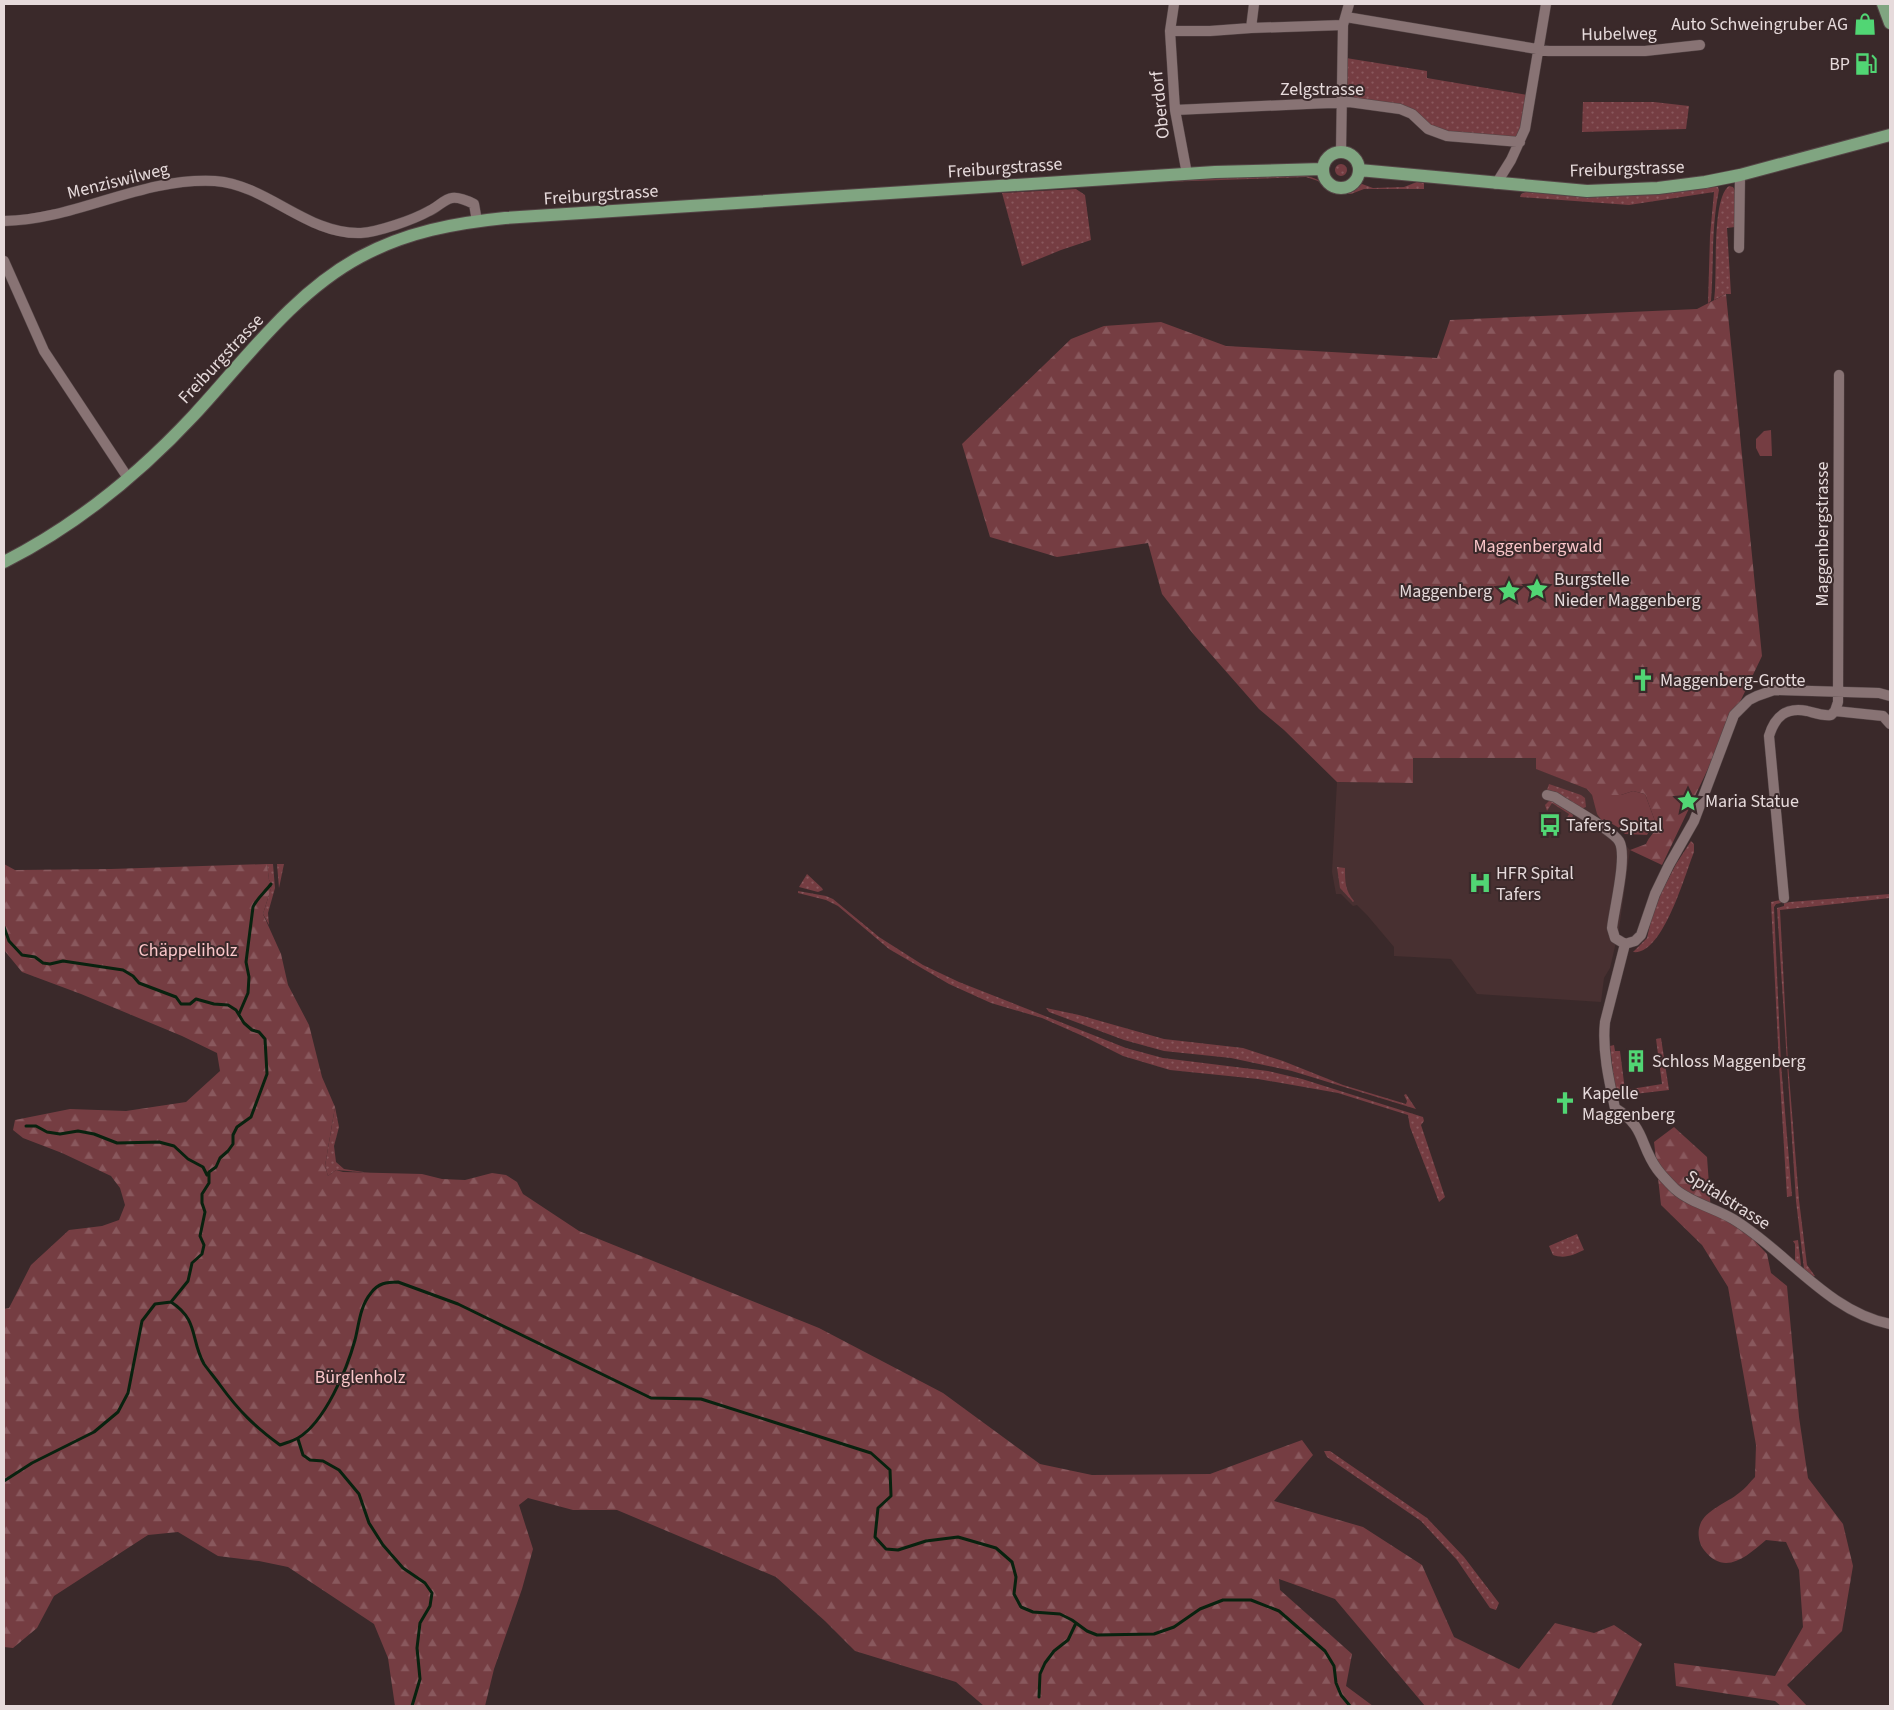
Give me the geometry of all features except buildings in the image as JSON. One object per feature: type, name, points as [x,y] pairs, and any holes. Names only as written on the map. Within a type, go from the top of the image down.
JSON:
[{"type":"main road","points":[[1883,4],[1890,23]]},
{"type":"main road","name":"Freiburgstrasse","points":[[1359,170],[1496,184],[1610,191],[1686,185],[1740,175],[1890,135]]},
{"type":"main road","points":[[1340,152],[1352,156],[1358,164],[1359,170],[1356,181],[1340,189],[1329,185],[1325,181],[1322,169],[1323,164],[1330,155],[1340,152]]},
{"type":"main road","name":"Freiburgstrasse","points":[[4,562],[63,527],[128,478],[180,430],[296,305],[332,275],[359,258],[394,242],[431,230],[477,221],[1243,170],[1322,169]]},
{"type":"street","name":"Oberdorf","points":[[1174,4],[1170,31],[1175,110],[1186,174]]},
{"type":"street","points":[[1252,28],[1254,4]]},
{"type":"street","points":[[1340,152],[1345,21],[1349,4]]},
{"type":"street","points":[[1496,184],[1511,160],[1525,130],[1546,4]]},
{"type":"street","points":[[1170,31],[1210,31],[1345,21]]},
{"type":"street","name":"Hubelweg","points":[[1345,21],[1539,49],[1645,51],[1700,45]]},
{"type":"street","name":"Zelgstrasse","points":[[1175,110],[1341,102],[1400,109],[1412,114],[1428,129],[1447,136],[1520,142]]},
{"type":"street","points":[[1739,248],[1740,175]]},
{"type":"street","name":"Menziswilweg","points":[[4,221],[36,219],[154,186],[199,181],[227,183],[243,187],[321,225],[350,232],[367,232],[381,229],[428,212],[446,200],[454,198],[474,204],[477,221]]},
{"type":"street","points":[[4,261],[44,351],[128,478]]},
{"type":"street","name":"Maggenbergstrasse","points":[[1835,711],[1838,702],[1839,375]]},
{"type":"street","points":[[1548,795],[1555,797],[1610,832],[1620,843],[1623,856],[1612,928],[1616,938],[1625,944],[1635,941],[1641,935],[1655,894],[1694,821],[1726,734],[1738,709],[1757,696],[1774,690],[1890,696]]},
{"type":"street","points":[[1784,898],[1769,736],[1772,725],[1779,715],[1792,710],[1806,710],[1826,716],[1831,715],[1835,711],[1882,716],[1890,724]]},
{"type":"street","name":"Spitalstrasse","points":[[1625,944],[1605,1022],[1607,1062],[1615,1108],[1627,1115],[1636,1125],[1657,1169],[1676,1190],[1686,1197],[1732,1218],[1754,1232],[1842,1304],[1870,1319],[1890,1324]]},
{"type":"shaded area","name":"HFR Spital Tafers","points":[[1412,758],[1536,758],[1537,769],[1587,789],[1592,795],[1600,819],[1630,850],[1619,929],[1610,968],[1604,978],[1601,1002],[1477,994],[1451,959],[1394,956],[1394,947],[1367,915],[1357,905],[1353,906],[1341,894],[1336,894],[1332,872],[1337,782],[1412,783]]},
{"type":"green space","points":[[1346,58],[1427,71],[1427,78],[1527,95],[1521,131],[1513,139],[1451,133],[1428,125],[1405,106],[1354,98],[1345,89]]},
{"type":"green space","points":[[1583,102],[1654,102],[1689,106],[1686,129],[1582,132]]},
{"type":"green space","points":[[1341,164],[1347,170],[1341,176],[1335,170]]},
{"type":"green space","points":[[1290,175],[1312,177],[1333,190],[1339,191],[1348,190],[1362,184],[1373,188],[1404,187],[1417,182],[1424,183],[1424,189],[1364,189],[1351,194],[1334,194],[1318,181],[1306,177],[1163,182]]},
{"type":"green space","points":[[1729,186],[1733,187],[1736,192],[1735,227],[1727,228],[1731,294],[1726,294],[1714,300],[1717,221],[1723,194]]},
{"type":"green space","points":[[1718,187],[1719,190],[1716,204],[1711,301],[1708,303],[1710,236],[1714,192],[1629,205],[1520,197],[1521,194],[1526,192],[1589,196]]},
{"type":"green space","points":[[1076,189],[1085,195],[1091,240],[1022,266],[1002,193]]},
{"type":"green space","name":"Maggenbergwald","points":[[1726,294],[1762,656],[1662,865],[1630,850],[1646,844],[1659,822],[1655,821],[1645,794],[1633,791],[1621,795],[1592,795],[1587,789],[1536,769],[1536,758],[1413,758],[1413,783],[1337,782],[1284,730],[1259,709],[1194,635],[1162,594],[1148,543],[1057,557],[990,537],[962,444],[1071,339],[1104,326],[1161,322],[1226,346],[1437,358],[1450,320],[1697,309]]},
{"type":"green space","points":[[1771,430],[1772,456],[1760,456],[1756,448],[1756,439],[1764,431]]},
{"type":"green space","points":[[1549,784],[1581,795],[1585,798],[1586,807],[1581,809],[1556,792],[1547,790]]},
{"type":"green space","points":[[1633,791],[1645,794],[1655,821],[1647,835],[1625,834],[1604,819],[1602,821],[1597,814],[1592,795],[1621,795]]},
{"type":"green space","points":[[1549,801],[1571,813],[1573,815],[1571,822],[1565,822],[1569,814],[1552,803],[1547,811],[1545,805]]},
{"type":"green space","points":[[1691,841],[1694,844],[1694,852],[1679,894],[1663,928],[1654,941],[1644,950],[1633,952],[1647,938],[1651,920],[1661,893]]},
{"type":"green space","name":"Bürglenholz","points":[[4,864],[15,870],[267,864],[269,880],[272,885],[263,914],[281,954],[288,985],[309,1025],[322,1077],[335,1107],[325,1166],[328,1176],[336,1170],[343,1172],[422,1174],[442,1179],[465,1180],[492,1173],[506,1175],[517,1182],[523,1194],[579,1231],[819,1328],[943,1393],[1040,1464],[1092,1475],[1210,1474],[1302,1440],[1313,1455],[1274,1501],[1363,1527],[1422,1565],[1454,1637],[1519,1669],[1555,1623],[1594,1633],[1614,1625],[1642,1644],[1611,1706],[1425,1706],[1335,1599],[1279,1579],[1280,1590],[1352,1654],[1346,1686],[1373,1706],[984,1706],[956,1682],[855,1651],[776,1577],[617,1510],[573,1510],[528,1498],[519,1505],[533,1549],[522,1589],[494,1669],[485,1706],[395,1706],[388,1658],[374,1624],[288,1567],[218,1556],[178,1532],[148,1535],[54,1596],[37,1628],[13,1648],[4,1647],[4,1309],[9,1308],[31,1265],[69,1230],[102,1226],[119,1220],[125,1205],[120,1188],[111,1176],[62,1153],[23,1138],[13,1130],[15,1120],[70,1109],[126,1111],[186,1102],[220,1071],[217,1053],[182,1036],[81,994],[22,972],[4,950]]},
{"type":"green space","points":[[267,864],[273,864],[275,888],[268,913],[269,925],[263,914],[272,885],[269,880]]},
{"type":"green space","points":[[277,864],[284,864],[279,888]]},
{"type":"green space","points":[[1337,867],[1345,868],[1346,886],[1353,902],[1340,888]]},
{"type":"green space","points":[[807,874],[823,890],[818,892],[799,887]]},
{"type":"green space","points":[[798,891],[833,899],[879,937],[923,965],[959,982],[1126,1048],[1163,1058],[1268,1071],[1302,1079],[1423,1117],[1424,1121],[1421,1125],[1445,1197],[1439,1202],[1410,1127],[1408,1115],[1338,1093],[1258,1079],[1170,1070],[1123,1056],[1042,1018],[991,1003],[949,984],[889,949],[838,906],[826,900],[798,893]]},
{"type":"green space","points":[[1890,894],[1890,898],[1780,910],[1788,1063],[1799,1200],[1807,1265],[1815,1276],[1812,1277],[1804,1269],[1796,1201],[1777,908],[1784,906],[1784,903],[1790,902]]},
{"type":"green space","points":[[1780,900],[1781,903],[1776,904],[1774,907],[1781,1064],[1792,1196],[1787,1197],[1771,902]]},
{"type":"green space","points":[[1046,1008],[1079,1015],[1164,1039],[1243,1048],[1283,1061],[1343,1085],[1406,1104],[1407,1101],[1404,1095],[1406,1094],[1416,1109],[1292,1071],[1231,1058],[1164,1051],[1124,1040],[1049,1012]]},
{"type":"green space","points":[[1661,1038],[1669,1090],[1626,1095],[1626,1097],[1618,1098],[1615,1089],[1610,1046],[1614,1045],[1615,1051],[1620,1051],[1625,1090],[1662,1084],[1656,1039]]},
{"type":"green space","points":[[335,1107],[339,1127],[334,1146],[336,1162],[344,1169],[370,1173],[336,1170],[328,1176],[325,1166]]},
{"type":"green space","points":[[1674,1127],[1707,1157],[1711,1212],[1730,1221],[1749,1235],[1767,1254],[1771,1273],[1787,1286],[1799,1417],[1808,1478],[1843,1524],[1853,1566],[1842,1631],[1787,1685],[1807,1706],[1781,1706],[1775,1701],[1676,1686],[1674,1663],[1775,1676],[1803,1627],[1799,1570],[1786,1542],[1766,1540],[1744,1557],[1728,1563],[1712,1558],[1702,1548],[1700,1542],[1699,1528],[1707,1515],[1734,1497],[1755,1477],[1756,1445],[1728,1287],[1702,1245],[1661,1205],[1654,1142]]},
{"type":"green space","points":[[1577,1234],[1584,1250],[1573,1255],[1553,1255],[1549,1246]]},
{"type":"green space","points":[[1798,1240],[1801,1267],[1795,1261],[1795,1244],[1793,1241]]},
{"type":"green space","points":[[1324,1451],[1330,1451],[1427,1518],[1464,1557],[1499,1603],[1496,1610],[1490,1608],[1457,1560],[1421,1521],[1327,1457]]},
{"type":"waterway","points":[[239,1014],[248,993],[249,977],[246,962],[253,907],[271,884]]},
{"type":"waterway","points":[[4,927],[9,941],[22,955],[35,957],[43,963],[50,964],[63,961],[123,970],[133,976],[139,983],[176,997],[181,1004],[190,1004],[196,999],[214,1004],[228,1005],[236,1010],[244,1023],[252,1030],[259,1032],[265,1039],[267,1074],[251,1117],[237,1127],[233,1135],[233,1144],[220,1158],[216,1167],[209,1172],[209,1183],[202,1194],[205,1212],[200,1236],[204,1245],[202,1254],[192,1263],[188,1281],[171,1302]]},
{"type":"waterway","points":[[26,1126],[36,1126],[47,1132],[60,1134],[78,1131],[94,1134],[117,1143],[159,1142],[174,1146],[188,1159],[203,1167],[207,1175]]},
{"type":"waterway","points":[[4,1481],[32,1463],[94,1432],[118,1412],[128,1393],[142,1321],[155,1304],[171,1302],[186,1316],[193,1330],[204,1364],[247,1418],[280,1445],[296,1439],[317,1420],[334,1394],[351,1352],[360,1315],[367,1298],[380,1285],[398,1282],[458,1304],[651,1398],[701,1399],[871,1453],[890,1470],[891,1496],[878,1508],[875,1537],[886,1549],[898,1550],[926,1541],[958,1537],[996,1548],[1012,1562],[1016,1577],[1014,1594],[1021,1607],[1033,1612],[1060,1614],[1097,1635],[1154,1634],[1174,1627],[1200,1609],[1223,1600],[1251,1600],[1279,1611],[1325,1651],[1334,1666],[1336,1683],[1341,1695],[1350,1706]]},
{"type":"waterway","points":[[298,1439],[303,1455],[310,1460],[323,1461],[339,1470],[359,1494],[369,1523],[383,1545],[403,1568],[425,1583],[432,1593],[430,1606],[420,1623],[417,1648],[420,1679],[412,1706]]},
{"type":"waterway","points":[[1039,1697],[1040,1674],[1045,1663],[1054,1651],[1068,1640],[1076,1623]]},
{"type":"place","name":"Auto Schweingruber AG","points":[[1865,24]]},
{"type":"place","name":"BP","points":[[1866,64]]},
{"type":"place","name":"Burgstelle Nieder Maggenberg","points":[[1537,589]]},
{"type":"place","name":"Maggenberg","points":[[1509,591]]},
{"type":"place","name":"Maggenberg-Grotte","points":[[1643,680]]},
{"type":"place","name":"Maria Statue","points":[[1688,801]]},
{"type":"place","name":"Tafers, Spital","points":[[1550,825]]},
{"type":"place","name":"HFR Spital Tafers","points":[[1480,883]]},
{"type":"place","name":"Schloss Maggenberg","points":[[1636,1061]]},
{"type":"place","name":"Kapelle Maggenberg","points":[[1565,1103]]},
{"type":"park label","name":"Chäppeliholz","points":[[188,950]]}]
